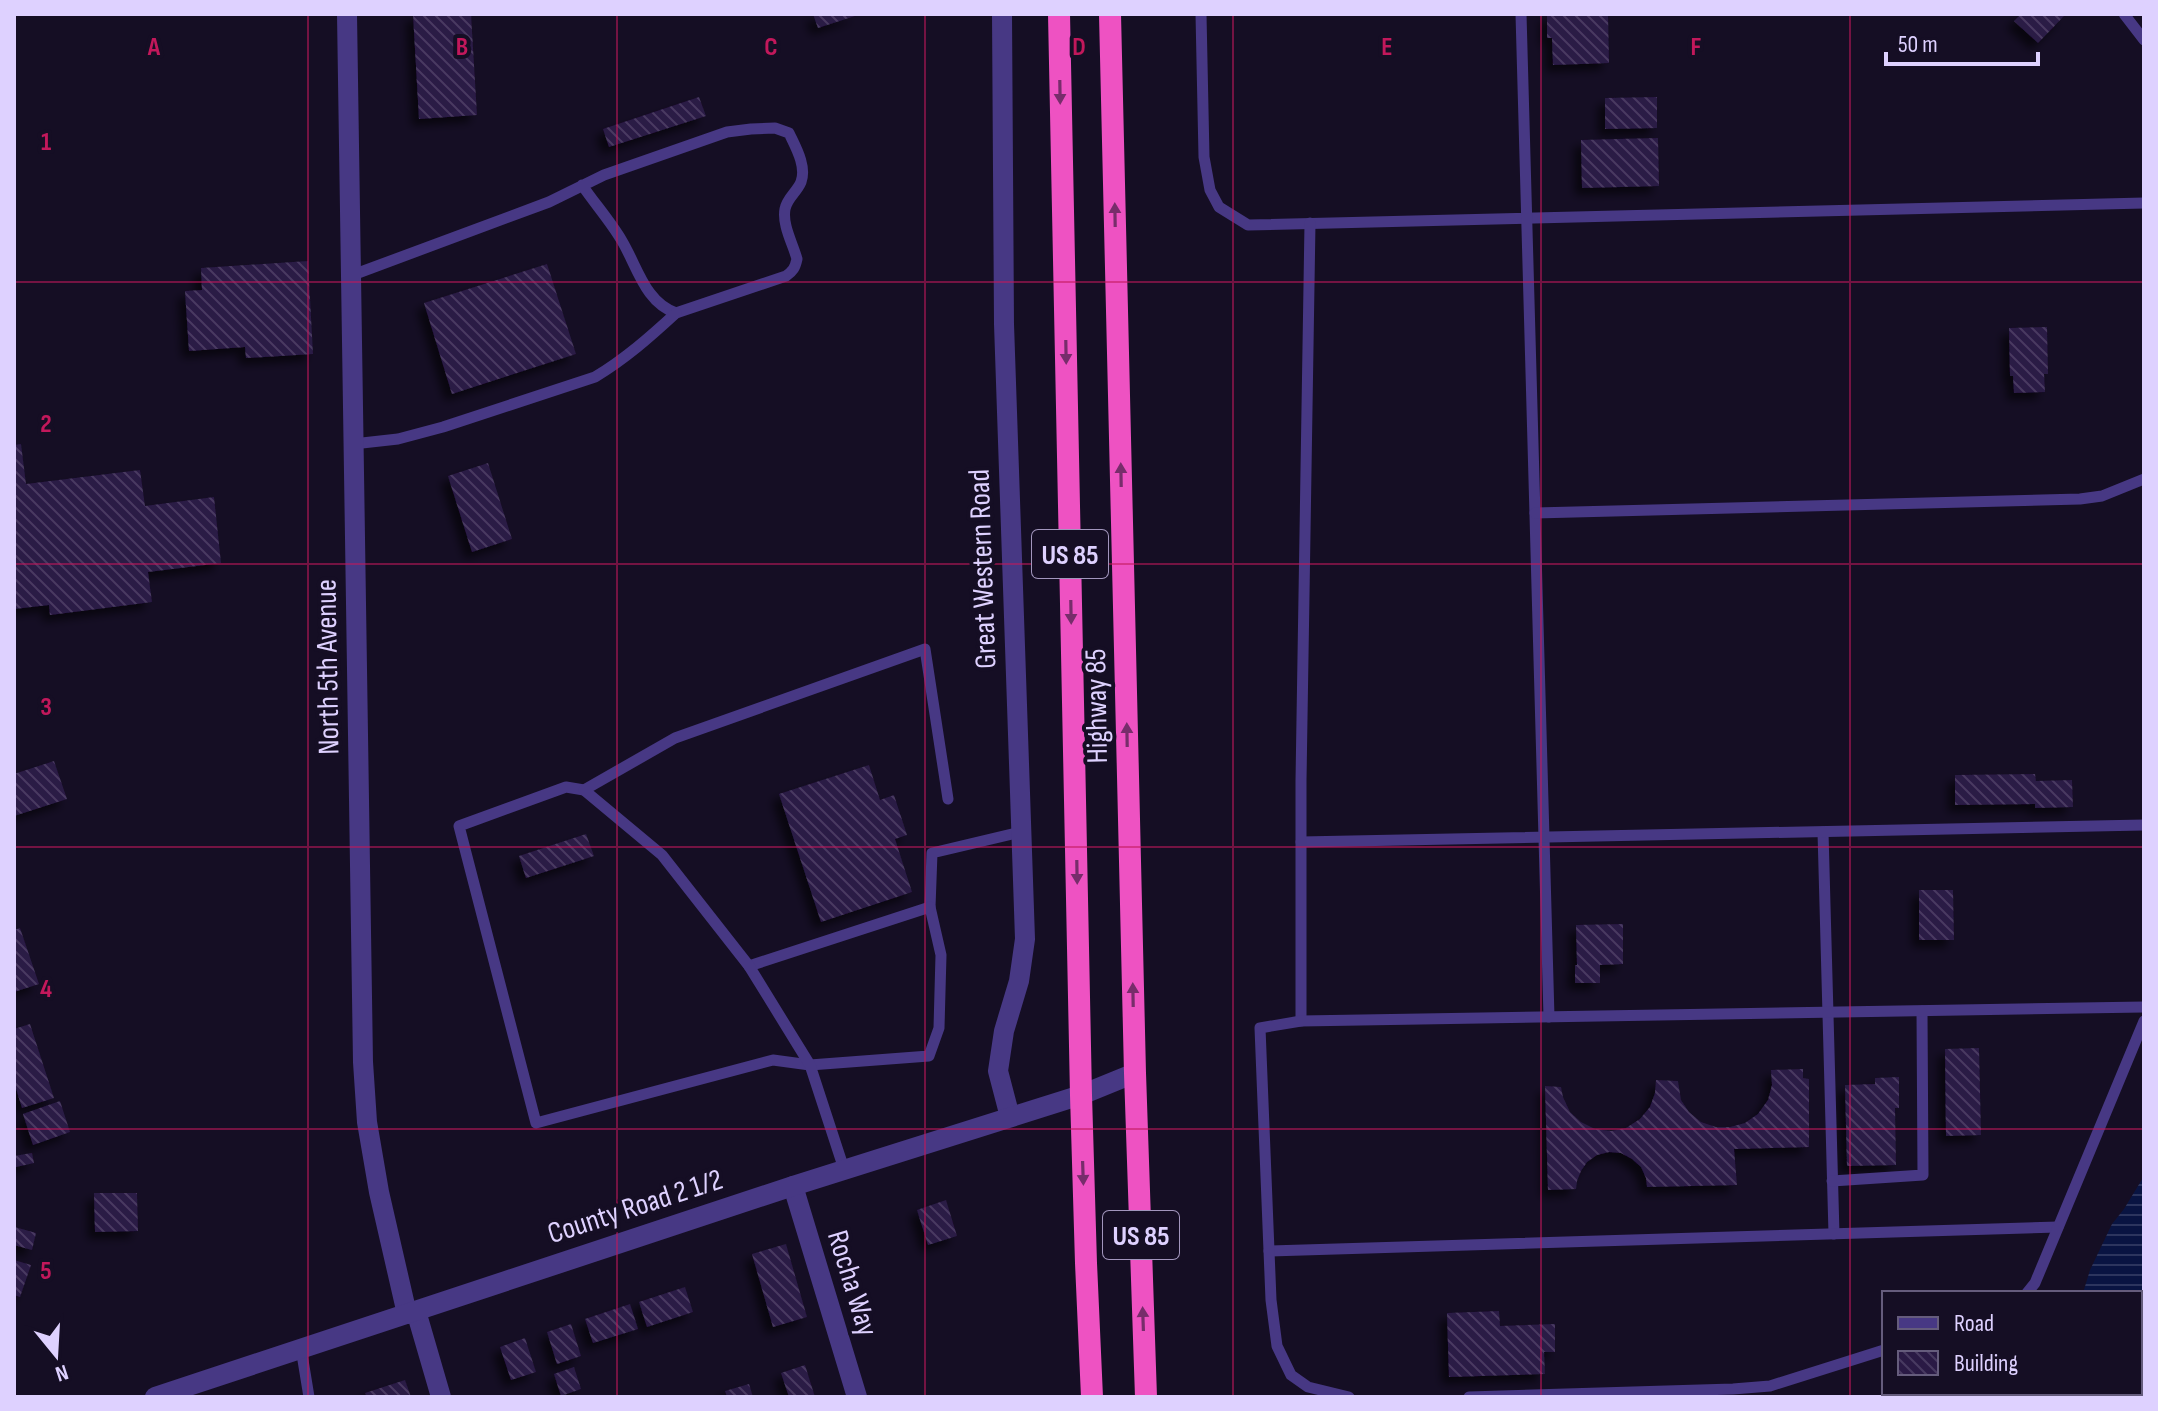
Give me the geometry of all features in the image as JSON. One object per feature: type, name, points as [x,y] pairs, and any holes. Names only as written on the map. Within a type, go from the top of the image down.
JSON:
[{"type":"highway","name":"Highway 85","points":[[1059,14],[1081,1095],[1092,1397]]},
{"type":"highway","name":"Highway 85","points":[[1110,14],[1135,1073],[1146,1397]]},
{"type":"street","name":"North 5th Avenue","points":[[347,14],[363,1062],[367,1122],[379,1192],[414,1315]]},
{"type":"street","name":"Great Western Road","points":[[1002,14],[1004,324],[1025,939],[1019,981],[1004,1031],[998,1071],[1010,1117]]},
{"type":"street","name":"County Road 2 1/2","points":[[155,1397],[301,1348],[414,1315],[844,1169],[1081,1095],[1135,1073]]},
{"type":"street","name":"Rocha Way","points":[[793,1186],[857,1397]]},
{"type":"street","points":[[414,1315],[441,1397]]},
{"type":"lane","points":[[1201,14],[1204,157],[1210,190],[1219,207],[1248,225],[2144,203]]},
{"type":"lane","points":[[1521,14],[1549,1017]]},
{"type":"lane","points":[[2124,14],[2144,40]]},
{"type":"lane","points":[[350,276],[549,202],[604,175],[727,132],[775,128],[789,133],[802,167],[801,181],[788,199],[784,212],[797,259],[794,271],[786,276],[676,313],[645,342],[595,377],[413,435],[353,444]]},
{"type":"lane","points":[[582,185],[621,239],[649,294],[662,308],[676,313]]},
{"type":"lane","points":[[1301,1021],[1310,223]]},
{"type":"lane","points":[[1535,513],[2080,499],[2102,496],[2144,479]]},
{"type":"lane","points":[[584,790],[675,738],[925,649],[948,799]]},
{"type":"lane","points":[[844,1169],[810,1065],[749,966],[662,855],[584,790],[566,787],[459,826],[536,1123],[773,1060],[810,1065],[929,1056],[939,1028],[941,955],[930,907],[932,853],[1021,832]]},
{"type":"lane","points":[[1301,842],[2144,825]]},
{"type":"lane","points":[[1823,832],[1834,1234]]},
{"type":"lane","points":[[749,966],[930,907]]},
{"type":"lane","points":[[1349,1397],[1308,1387],[1291,1375],[1277,1346],[1271,1300],[1260,1028],[1301,1021],[2144,1007]]},
{"type":"lane","points":[[1832,1181],[1923,1175],[1922,1011]]},
{"type":"lane","points":[[2029,1291],[2035,1283],[2144,1021]]},
{"type":"lane","points":[[1269,1251],[2058,1227]]},
{"type":"lane","points":[[301,1348],[309,1397]]},
{"type":"lane","points":[[1469,1397],[1770,1386],[1882,1351]]},
{"type":"shaded area","points":[[2144,1176],[2142,1319],[2142,1291],[2084,1291],[2112,1224]]},
{"type":"building","points":[[413,14],[471,14],[477,115],[419,119]]},
{"type":"building","points":[[813,14],[858,14],[858,15],[818,28]]},
{"type":"building","points":[[1547,14],[1608,14],[1609,63],[1553,65],[1552,38],[1547,38]]},
{"type":"building","points":[[2021,14],[2064,16],[2038,43],[2014,21]]},
{"type":"building","points":[[699,97],[706,116],[609,147],[603,129]]},
{"type":"building","points":[[1657,97],[1657,128],[1605,129],[1605,98]]},
{"type":"building","points":[[1658,138],[1659,186],[1582,188],[1581,140]]},
{"type":"building","points":[[308,261],[313,354],[246,358],[245,347],[189,351],[185,291],[202,290],[201,268]]},
{"type":"building","points":[[547,264],[576,354],[452,394],[424,303]]},
{"type":"building","points":[[2047,327],[2048,374],[2044,374],[2045,392],[2014,393],[2013,376],[2010,376],[2009,328]]},
{"type":"building","points":[[21,444],[26,484],[140,470],[145,506],[214,497],[221,563],[148,572],[152,602],[50,615],[49,605],[14,609],[14,445]]},
{"type":"building","points":[[488,463],[512,539],[472,552],[448,476]]},
{"type":"building","points":[[54,761],[67,799],[14,816],[14,774]]},
{"type":"building","points":[[869,765],[880,800],[894,795],[907,835],[895,839],[912,892],[821,922],[779,794]]},
{"type":"building","points":[[2035,774],[2036,781],[2072,780],[2073,807],[1955,805],[1955,775]]},
{"type":"building","points":[[586,834],[594,856],[526,878],[519,856]]},
{"type":"building","points":[[1919,890],[1953,890],[1954,940],[1919,940]]},
{"type":"building","points":[[1623,924],[1623,964],[1600,965],[1600,983],[1575,983],[1576,925]]},
{"type":"building","points":[[20,928],[39,984],[14,992],[14,930]]},
{"type":"building","points":[[30,1024],[54,1098],[22,1108],[14,1082],[14,1029]]},
{"type":"building","points":[[1979,1048],[1981,1135],[1946,1136],[1945,1049]]},
{"type":"building","points":[[1803,1069],[1803,1078],[1809,1079],[1809,1147],[1734,1149],[1737,1185],[1647,1187],[1641,1167],[1621,1153],[1609,1152],[1587,1162],[1576,1189],[1548,1190],[1545,1086],[1561,1087],[1570,1112],[1581,1122],[1595,1129],[1611,1131],[1626,1128],[1640,1119],[1650,1107],[1656,1080],[1678,1081],[1681,1100],[1689,1112],[1701,1122],[1730,1127],[1745,1123],[1758,1114],[1768,1100],[1772,1085],[1771,1070]]},
{"type":"building","points":[[1899,1077],[1899,1108],[1895,1108],[1896,1165],[1847,1166],[1845,1085],[1875,1084],[1875,1078]]},
{"type":"building","points":[[60,1101],[70,1132],[33,1145],[23,1114]]},
{"type":"building","points":[[32,1153],[34,1163],[16,1167],[14,1156]]},
{"type":"building","points":[[94,1193],[137,1193],[138,1231],[95,1232]]},
{"type":"building","points":[[946,1200],[957,1236],[928,1245],[917,1210]]},
{"type":"building","points":[[15,1227],[36,1233],[32,1250],[14,1245]]},
{"type":"building","points":[[786,1244],[807,1317],[773,1327],[752,1254]]},
{"type":"building","points":[[14,1260],[31,1265],[20,1297],[14,1295]]},
{"type":"building","points":[[685,1287],[693,1312],[647,1327],[639,1302]]},
{"type":"building","points":[[630,1304],[638,1329],[593,1343],[585,1319]]},
{"type":"building","points":[[1499,1311],[1500,1326],[1555,1324],[1555,1352],[1544,1352],[1545,1374],[1449,1377],[1447,1313]]},
{"type":"building","points":[[571,1324],[581,1356],[557,1364],[547,1332]]},
{"type":"building","points":[[525,1338],[536,1372],[511,1380],[500,1347]]},
{"type":"building","points":[[805,1365],[815,1397],[789,1397],[781,1373]]},
{"type":"building","points":[[574,1367],[581,1389],[561,1396],[554,1374]]},
{"type":"building","points":[[405,1380],[411,1397],[367,1397],[365,1393]]},
{"type":"building","points":[[749,1384],[753,1397],[727,1397],[725,1391]]}]
